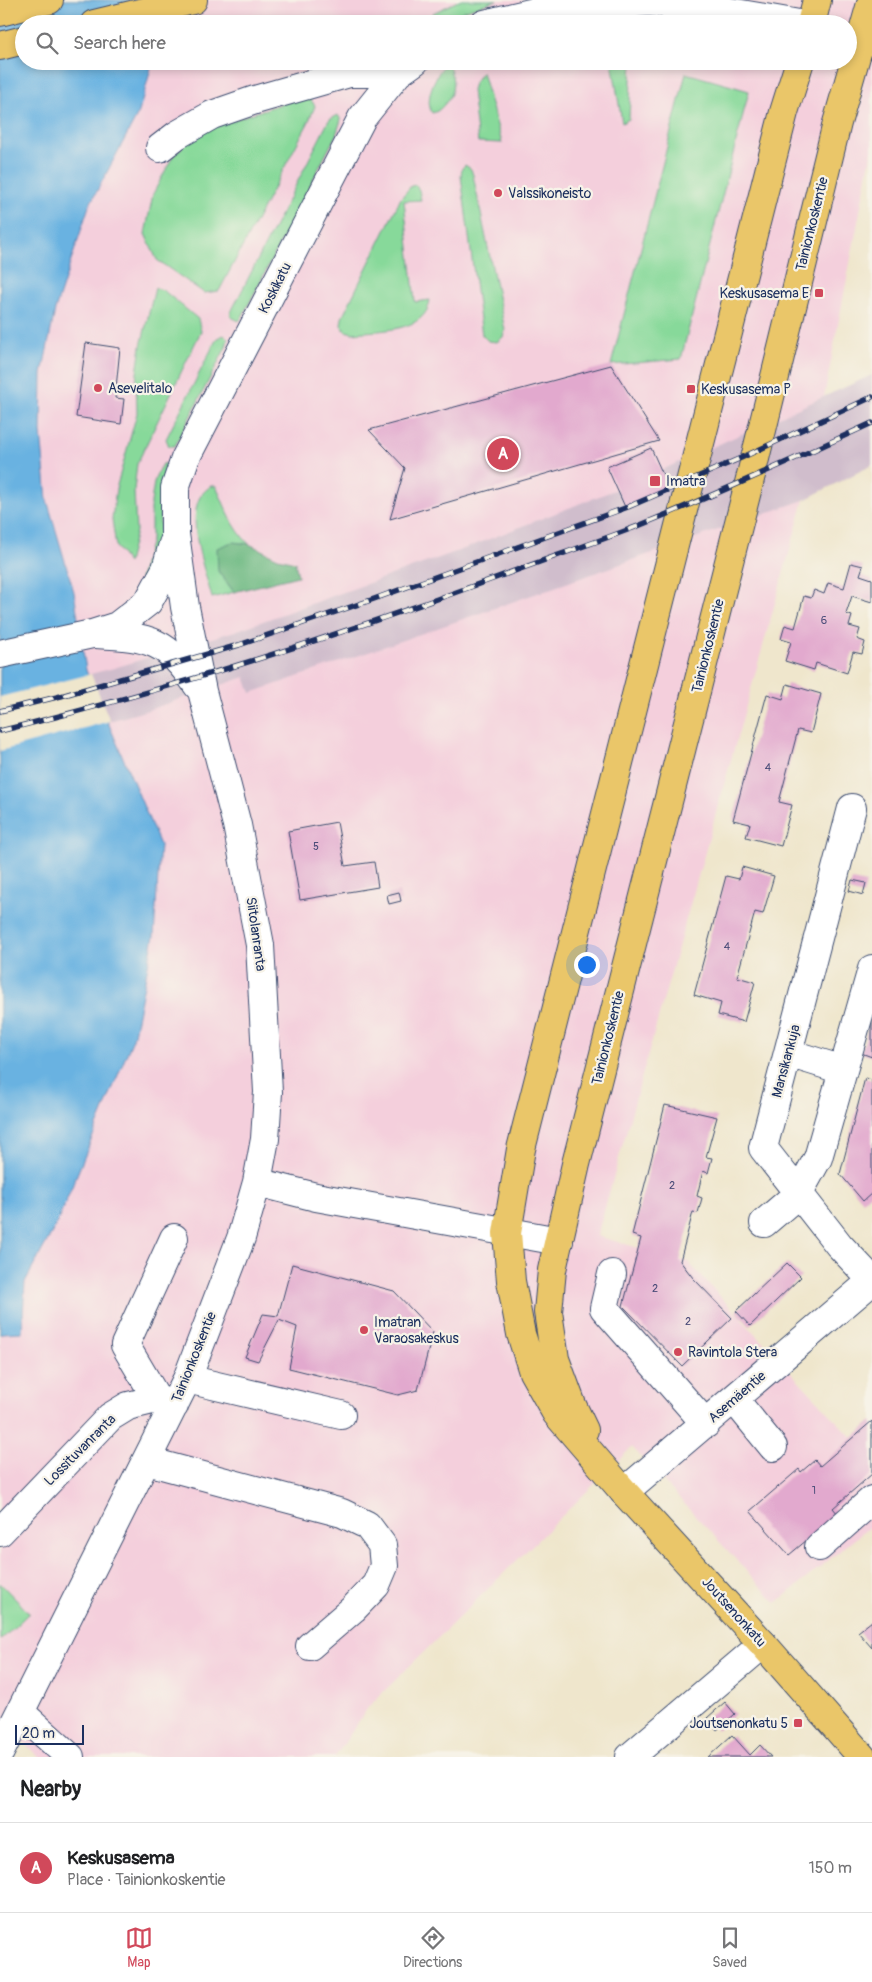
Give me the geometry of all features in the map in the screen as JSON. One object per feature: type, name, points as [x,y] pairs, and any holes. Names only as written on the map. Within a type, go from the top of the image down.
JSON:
[{"type":"main road","points":[[0,12],[49,0]]},
{"type":"main road","points":[[131,15],[193,0]]},
{"type":"main road","points":[[813,15],[817,0]]},
{"type":"main road","name":"Tainionkoskentie","points":[[857,47],[872,0]]},
{"type":"main road","points":[[0,46],[15,42]]},
{"type":"main road","points":[[507,1233],[516,1172],[524,1139],[784,112],[797,70]]},
{"type":"main road","name":"Tainionkoskentie","points":[[559,1241],[576,1164],[750,479],[851,70]]},
{"type":"main road","name":"Joutsenonkatu","points":[[507,1233],[511,1281],[522,1334],[533,1372],[556,1413],[624,1492],[763,1644],[862,1757]]},
{"type":"main road","name":"Joutsenonkatu","points":[[559,1241],[552,1270],[548,1312],[555,1359],[572,1405],[604,1469]]},
{"type":"street","points":[[522,15],[547,9],[650,2],[747,15]]},
{"type":"street","points":[[160,148],[177,135],[212,115],[255,100],[349,73],[378,70]]},
{"type":"street","name":"Koskikatu","points":[[202,691],[174,534],[175,488],[185,459],[362,118],[403,70]]},
{"type":"street","name":"Koskikatu","points":[[92,634],[117,626],[148,602],[166,569],[174,534]]},
{"type":"street","points":[[0,654],[92,634],[147,640],[163,646],[183,664],[202,691]]},
{"type":"street","name":"Siitolanranta","points":[[202,691],[237,825],[260,945],[268,1092],[265,1139],[257,1182]]},
{"type":"street","name":"Mansikankuja","points":[[852,808],[763,1148],[839,1245],[872,1281]]},
{"type":"street","points":[[764,1224],[798,1194],[818,1158],[872,968]]},
{"type":"street","points":[[788,1053],[843,1070]]},
{"type":"street","points":[[257,1182],[316,1197],[559,1241]]},
{"type":"street","name":"Tainionkoskentie","points":[[0,1752],[147,1461],[166,1403],[187,1380],[241,1238],[257,1182]]},
{"type":"street","points":[[166,1403],[125,1345],[174,1238]]},
{"type":"street","points":[[612,1274],[604,1308],[706,1424]]},
{"type":"street","name":"Asemäentie","points":[[624,1492],[872,1281]]},
{"type":"street","points":[[187,1380],[341,1415]]},
{"type":"street","points":[[734,1399],[773,1447]]},
{"type":"street","name":"Lossituvanranta","points":[[0,1532],[110,1417],[128,1406],[166,1403]]},
{"type":"street","points":[[147,1461],[342,1513],[368,1525],[382,1545],[384,1566],[376,1585],[353,1609],[310,1646]]},
{"type":"street","points":[[819,1547],[872,1500]]},
{"type":"street","points":[[630,1757],[763,1644]]},
{"type":"street","points":[[20,1712],[70,1757]]},
{"type":"shaded area","points":[[161,0],[872,0],[872,150],[804,500],[597,1236],[688,1262],[872,1459],[872,1525],[776,1603],[632,1447],[369,1706],[335,1757],[39,1757],[0,1720],[0,1335],[2,1333],[22,1332],[25,1282],[57,1223],[133,1039],[160,845],[86,670],[74,592],[47,500],[41,432],[42,374],[55,310],[89,206],[139,112],[151,70],[857,70],[857,15],[160,15]]},
{"type":"shaded area","points":[[872,375],[872,465],[804,500],[251,693],[245,677],[145,711],[32,743],[0,697],[114,668],[235,631],[464,549],[635,482]]},
{"type":"green space","points":[[460,0],[497,0],[457,15],[433,15],[433,13]]},
{"type":"green space","points":[[441,70],[450,70],[453,82],[449,98],[438,111],[432,113],[429,101]]},
{"type":"green space","points":[[613,70],[632,70],[629,119],[622,123]]},
{"type":"green space","points":[[482,72],[502,143],[478,142],[472,90],[474,83]]},
{"type":"green space","points":[[686,73],[749,91],[681,359],[611,365]]},
{"type":"green space","points":[[308,95],[315,106],[308,123],[219,291],[204,293],[157,260],[145,234],[153,194],[173,156],[197,132]]},
{"type":"green space","points":[[338,115],[341,120],[336,135],[242,317],[239,321],[231,317],[231,312],[329,120]]},
{"type":"green space","points":[[465,165],[471,169],[473,175],[505,330],[503,337],[497,342],[488,341],[482,335],[461,176],[462,168]]},
{"type":"green space","points":[[416,185],[421,200],[404,201],[415,302],[430,300],[427,311],[420,319],[400,328],[353,333],[345,331],[341,325],[342,318],[401,198],[411,186]]},
{"type":"green space","points":[[155,288],[163,290],[198,319],[201,331],[137,464],[134,490],[136,531],[128,563],[116,547],[112,519],[116,489],[137,413],[136,380],[141,346]]},
{"type":"green space","points":[[224,335],[228,339],[226,347],[175,446],[169,446],[166,439],[217,338]]},
{"type":"green space","points":[[164,463],[168,466],[164,478],[160,508],[160,549],[147,581],[142,583],[140,578],[151,540],[151,502],[154,482],[159,469]]},
{"type":"green space","points":[[211,486],[216,486],[226,510],[243,538],[249,544],[232,542],[218,571],[234,592],[212,598],[199,552],[195,527],[198,502],[202,494]]},
{"type":"green space","points":[[232,542],[249,544],[278,558],[295,562],[298,576],[234,592],[218,571],[217,548]]},
{"type":"green space","points":[[0,1583],[29,1613],[1,1640],[0,1638]]},
{"type":"water","points":[[0,0],[161,0],[160,15],[15,15],[15,70],[151,70],[139,112],[89,206],[55,310],[42,374],[41,432],[47,500],[74,592],[86,670],[160,845],[154,936],[133,1039],[57,1223],[25,1282],[22,1332],[2,1333],[0,1335]]},
{"type":"pier","points":[[91,674],[110,721],[0,751],[0,697]]},
{"type":"building","name":"Asevelitalo","points":[[86,343],[120,348],[115,398],[124,399],[121,424],[76,417]]},
{"type":"building","points":[[611,365],[659,441],[390,519],[405,468],[369,430]]},
{"type":"building","points":[[651,448],[669,488],[625,507],[607,467]]},
{"type":"building","points":[[851,563],[863,566],[860,575],[872,579],[872,602],[852,596],[846,614],[852,616],[849,626],[860,629],[857,639],[865,642],[862,654],[853,652],[847,673],[816,663],[814,670],[785,661],[791,642],[781,639],[785,625],[795,628],[804,596],[811,598],[814,590],[824,594],[828,583],[844,588]]},
{"type":"building","points":[[787,684],[821,694],[811,733],[798,730],[779,802],[792,805],[781,846],[746,837],[750,824],[733,820],[767,694],[783,699]]},
{"type":"building","points":[[337,822],[345,866],[374,862],[378,887],[300,900],[288,831]]},
{"type":"building","points":[[742,867],[774,876],[763,914],[755,912],[737,977],[755,982],[744,1022],[718,1015],[721,1003],[694,995],[726,876],[739,879]]},
{"type":"building","points":[[852,880],[866,883],[863,895],[849,891]]},
{"type":"building","points":[[399,892],[401,901],[389,904],[387,895]]},
{"type":"building","points":[[872,1015],[872,1057],[861,1053]]},
{"type":"building","points":[[865,1078],[872,1080],[872,1193],[863,1201],[840,1174]]},
{"type":"building","points":[[665,1105],[717,1117],[706,1157],[712,1158],[708,1173],[703,1171],[697,1196],[702,1198],[698,1213],[693,1212],[680,1261],[693,1278],[732,1318],[682,1366],[623,1306],[641,1238],[632,1235]]},
{"type":"building","points":[[787,1263],[801,1277],[750,1326],[736,1311]]},
{"type":"building","name":"Imatran Varaosakeskus","points":[[292,1264],[394,1291],[433,1332],[418,1390],[398,1395],[289,1368],[297,1327],[279,1320],[258,1361],[245,1357],[263,1314],[278,1316]]},
{"type":"building","points":[[872,1421],[872,1474],[833,1508],[838,1514],[789,1555],[750,1511],[799,1469],[801,1472],[815,1460],[820,1466]]},
{"type":"building","points":[[872,1621],[872,1648],[858,1632]]},
{"type":"building","points":[[725,1702],[735,1714],[717,1730],[707,1718]]},
{"type":"building","points":[[732,1735],[750,1755],[760,1745],[771,1757],[708,1757]]},
{"type":"railway","points":[[0,711],[61,696],[239,645],[374,599],[628,507],[741,458],[872,397]]},
{"type":"railway","points":[[0,731],[189,680],[375,621],[638,526],[756,476],[872,423]]},
{"type":"place","name":"Valssikoneisto","points":[[498,193]]},
{"type":"place","name":"Keskusasema E","points":[[819,293]]},
{"type":"place","name":"Asevelitalo","points":[[98,388]]},
{"type":"place","name":"Keskusasema P","points":[[691,389]]},
{"type":"place","name":"Keskusasema","points":[[503,454]]},
{"type":"place","name":"Imatra","points":[[655,481]]},
{"type":"place","name":"Imatran Varaosakeskus","points":[[364,1330]]},
{"type":"place","name":"Ravintola Stera","points":[[678,1352]]},
{"type":"place","name":"Joutsenonkatu 5","points":[[798,1723]]}]
